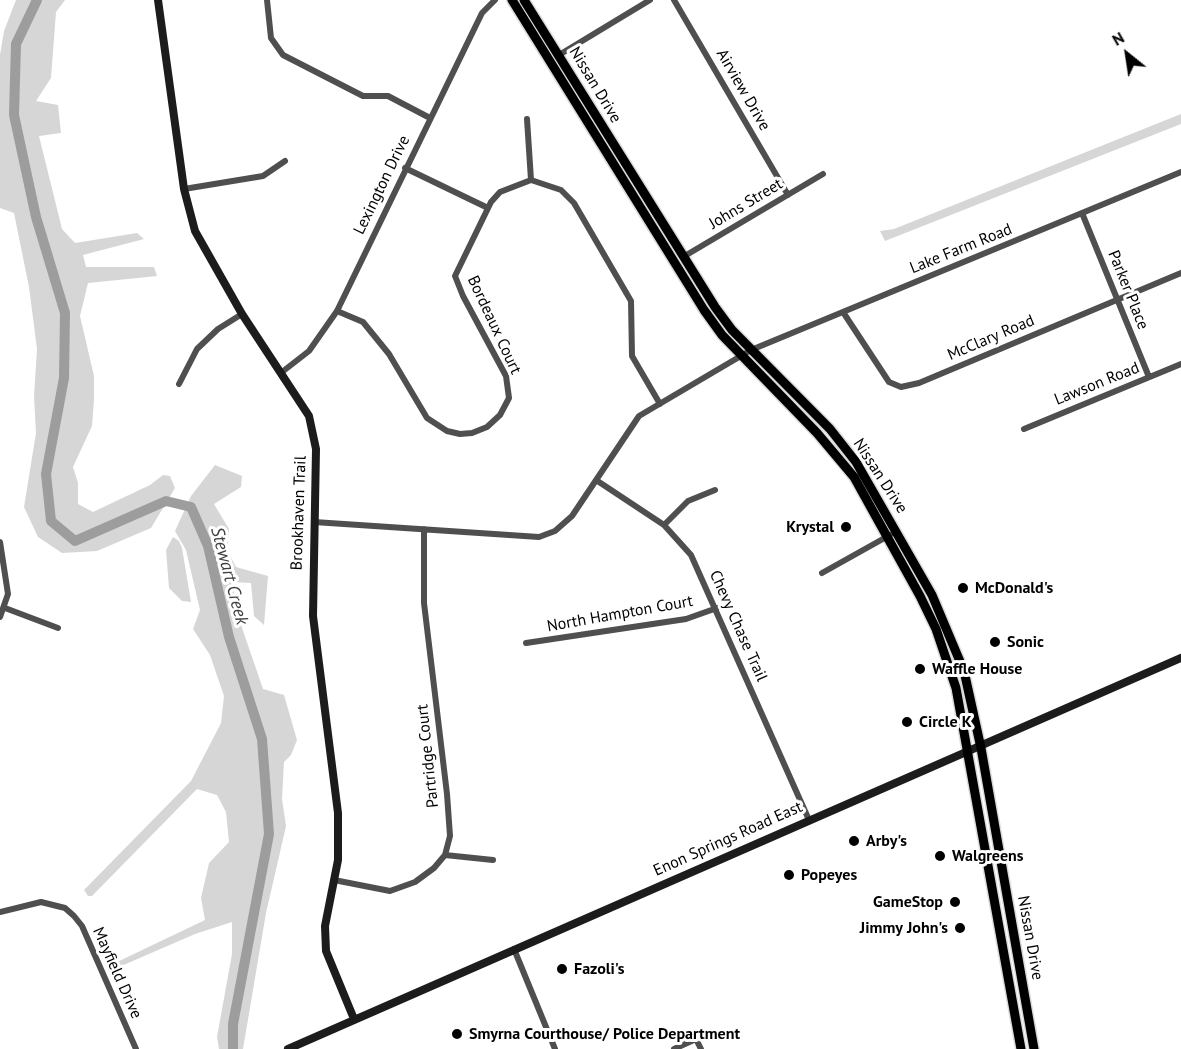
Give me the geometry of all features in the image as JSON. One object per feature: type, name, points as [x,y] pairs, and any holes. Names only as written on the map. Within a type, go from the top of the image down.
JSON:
[{"type":"main road","name":"Nissan Drive","points":[[512,0],[684,281],[722,335],[837,456],[854,477],[936,629],[956,688],[1021,1049]]},
{"type":"main road","name":"Nissan Drive","points":[[524,0],[682,258],[715,307],[751,350],[830,429],[856,462],[897,531],[948,628],[964,671],[981,748],[1034,1049]]},
{"type":"street","name":"Brookhaven Trail","points":[[158,0],[184,189],[195,231],[242,314],[309,416],[316,449],[313,616],[338,813],[338,860],[325,926],[326,951],[354,1019]]},
{"type":"street","points":[[267,0],[271,38],[283,55],[363,96],[388,96],[430,117]]},
{"type":"street","name":"Lexington Drive","points":[[282,372],[309,351],[337,311],[482,13],[495,0]]},
{"type":"street","points":[[559,55],[650,0]]},
{"type":"street","name":"Airview Drive","points":[[674,0],[789,195]]},
{"type":"street","points":[[527,119],[531,180],[561,190],[580,213],[631,301],[632,356],[660,404]]},
{"type":"street","points":[[184,189],[263,176],[285,161]]},
{"type":"street","points":[[405,168],[488,208]]},
{"type":"street","name":"Lake Farm Road","points":[[424,529],[539,537],[555,531],[572,516],[639,416],[742,355],[1181,172]]},
{"type":"street","name":"Johns Street","points":[[682,258],[823,174]]},
{"type":"street","name":"Bordeaux Court","points":[[337,311],[363,322],[389,354],[427,418],[447,431],[460,434],[472,433],[487,427],[500,415],[509,398],[506,376],[463,296],[455,276],[488,208],[500,192],[531,180]]},
{"type":"street","name":"Parker Place","points":[[1082,213],[1149,377]]},
{"type":"street","name":"McClary Road","points":[[843,312],[889,382],[901,387],[919,383],[1181,273]]},
{"type":"street","points":[[179,384],[197,349],[218,329],[242,314]]},
{"type":"street","name":"Lawson Road","points":[[1024,429],[1181,364]]},
{"type":"street","name":"Chevy Chase Trail","points":[[596,480],[664,525],[691,555],[809,820]]},
{"type":"street","points":[[664,525],[688,501],[715,490]]},
{"type":"street","points":[[314,522],[424,529]]},
{"type":"street","name":"Partridge Court","points":[[424,529],[424,603],[450,836],[445,855]]},
{"type":"street","points":[[822,573],[897,531]]},
{"type":"street","points":[[0,542],[8,594],[0,617]]},
{"type":"street","points":[[5,608],[58,628]]},
{"type":"street","name":"North Hampton Court","points":[[526,643],[686,619],[717,609]]},
{"type":"street","name":"Enon Springs Road East","points":[[288,1049],[809,820],[981,748],[1181,658]]},
{"type":"street","points":[[334,880],[390,891],[415,882],[434,868],[445,855],[493,860]]},
{"type":"street","name":"Mayfield Drive","points":[[0,912],[41,902],[58,905],[74,915],[82,926],[136,1049]]},
{"type":"street","points":[[514,949],[555,1049]]},
{"type":"street","points":[[674,1049],[696,1039],[701,1049]]},
{"type":"shaded area","points":[[16,0],[65,0],[56,12],[51,78],[36,101],[58,105],[61,133],[39,136],[62,229],[75,243],[137,233],[144,239],[83,255],[86,267],[154,267],[157,276],[88,283],[80,316],[94,376],[94,399],[92,426],[73,467],[78,483],[78,504],[93,512],[150,485],[163,475],[170,476],[175,488],[151,528],[97,551],[62,553],[38,537],[24,507],[36,433],[34,397],[37,349],[29,287],[14,213],[0,208],[0,55],[4,31]]},
{"type":"shaded area","points":[[1181,114],[1181,124],[885,241],[880,231],[894,229]]},
{"type":"shaded area","points":[[215,465],[242,476],[241,487],[214,504],[229,529],[227,550],[236,567],[268,576],[264,625],[254,616],[251,583],[232,582],[240,622],[263,689],[284,695],[297,740],[291,755],[284,762],[282,799],[286,826],[266,913],[243,1049],[219,1049],[217,1037],[232,954],[232,922],[195,934],[119,967],[115,963],[205,920],[201,898],[209,863],[229,842],[226,812],[217,795],[197,789],[92,896],[88,896],[84,890],[191,781],[221,723],[224,696],[210,655],[193,629],[200,610],[186,550],[175,531],[191,496]]},
{"type":"shaded area","points":[[173,537],[179,541],[182,548],[191,602],[182,601],[169,588],[166,550]]},
{"type":"waterway","name":"Stewart Creek","points":[[37,0],[16,44],[14,115],[36,217],[65,313],[64,378],[46,474],[51,521],[75,541],[166,501],[191,507],[208,546],[229,637],[262,739],[269,834],[233,1024],[233,1049]]},
{"type":"place","name":"Krystal","points":[[846,527]]},
{"type":"place","name":"McDonald's","points":[[963,588]]},
{"type":"place","name":"Sonic","points":[[995,642]]},
{"type":"place","name":"Waffle House","points":[[920,669]]},
{"type":"place","name":"Circle K","points":[[907,722]]},
{"type":"place","name":"Arby's","points":[[854,841]]},
{"type":"place","name":"Walgreens","points":[[940,856]]},
{"type":"place","name":"Popeyes","points":[[789,875]]},
{"type":"place","name":"GameStop","points":[[955,902]]},
{"type":"place","name":"Jimmy John's","points":[[960,928]]},
{"type":"place","name":"Fazoli's","points":[[562,969]]},
{"type":"place","name":"Smyrna Courthouse/ Police Department","points":[[457,1034]]}]
